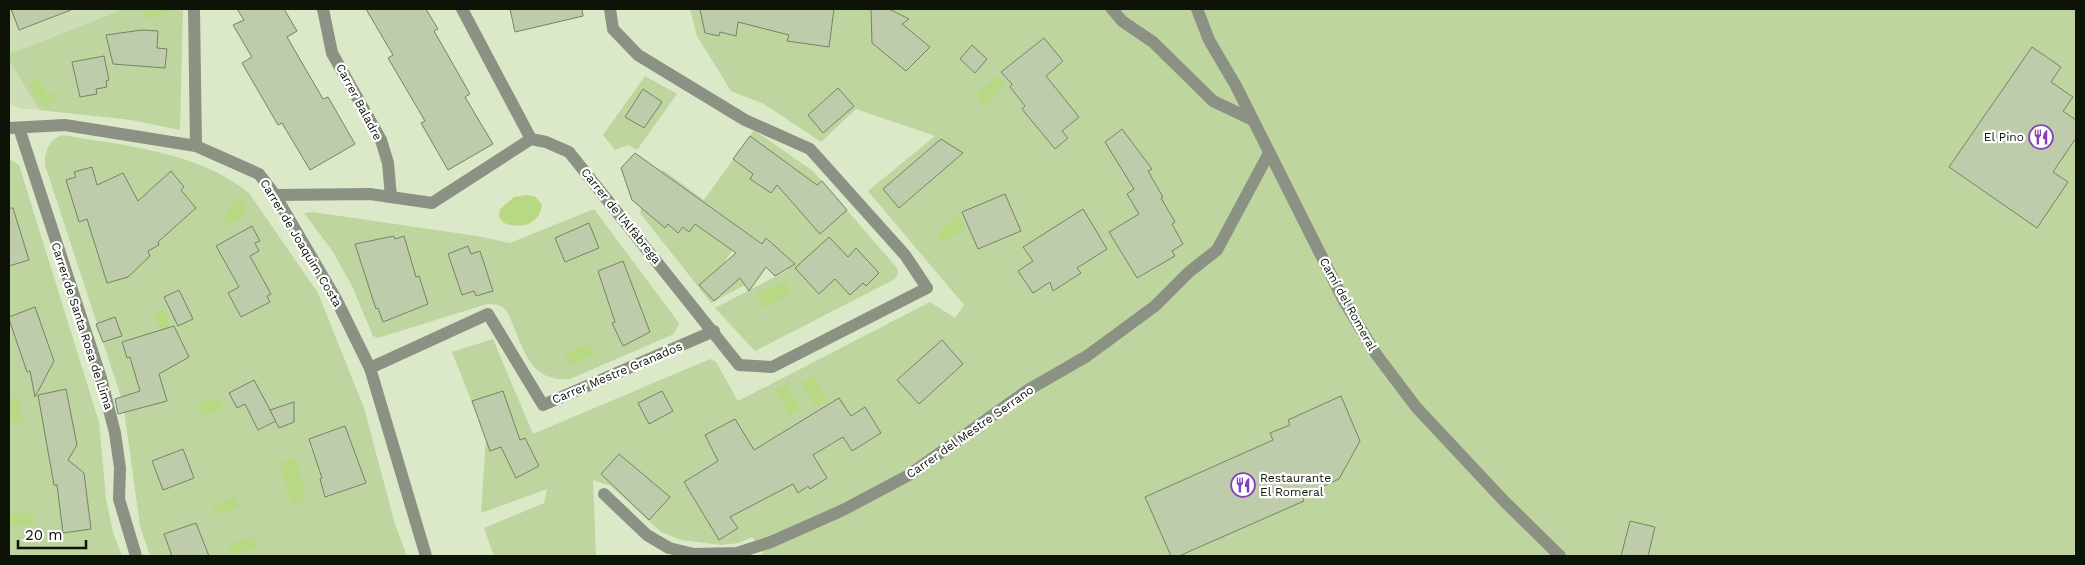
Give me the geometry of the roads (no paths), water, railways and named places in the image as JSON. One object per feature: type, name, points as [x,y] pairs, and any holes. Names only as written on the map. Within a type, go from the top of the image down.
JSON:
[{"type":"street","points":[[194,9],[196,146]]},
{"type":"street","name":"Carrer Baladre","points":[[323,9],[332,53],[381,140],[388,163],[391,197]]},
{"type":"street","points":[[275,195],[370,194],[432,202],[531,139],[462,9]]},
{"type":"street","name":"Carrer de l'Alfàbrega","points":[[531,139],[546,142],[569,152],[739,365],[772,367],[927,288],[905,255],[810,149],[745,120],[638,55],[613,29],[610,9]]},
{"type":"street","points":[[1112,9],[1122,21],[1153,42],[1212,101],[1253,120]]},
{"type":"street","name":"Camí del Romeral","points":[[1197,9],[1209,40],[1236,86],[1344,301],[1376,354],[1416,407],[1504,501],[1560,556]]},
{"type":"street","name":"Carrer de Joaquim Costa","points":[[14,128],[65,125],[196,146],[259,174],[275,195],[336,299],[370,368],[426,556]]},
{"type":"street","name":"Carrer de Santa Rosa de Lima","points":[[14,128],[101,378],[115,433],[120,468],[119,499],[127,533],[136,556]]},
{"type":"street","name":"Carrer del Mestre Serrano","points":[[604,494],[647,534],[669,548],[694,554],[737,553],[772,542],[843,510],[909,475],[1028,390],[1087,356],[1155,306],[1189,272],[1217,250],[1269,153]]},
{"type":"street","name":"Carrer Mestre Granados","points":[[370,368],[488,314],[543,405],[714,332]]},
{"type":"place","name":"El Pino","points":[[2041,137]]},
{"type":"place","name":"Restaurante El Romeral","points":[[1243,485]]}]
